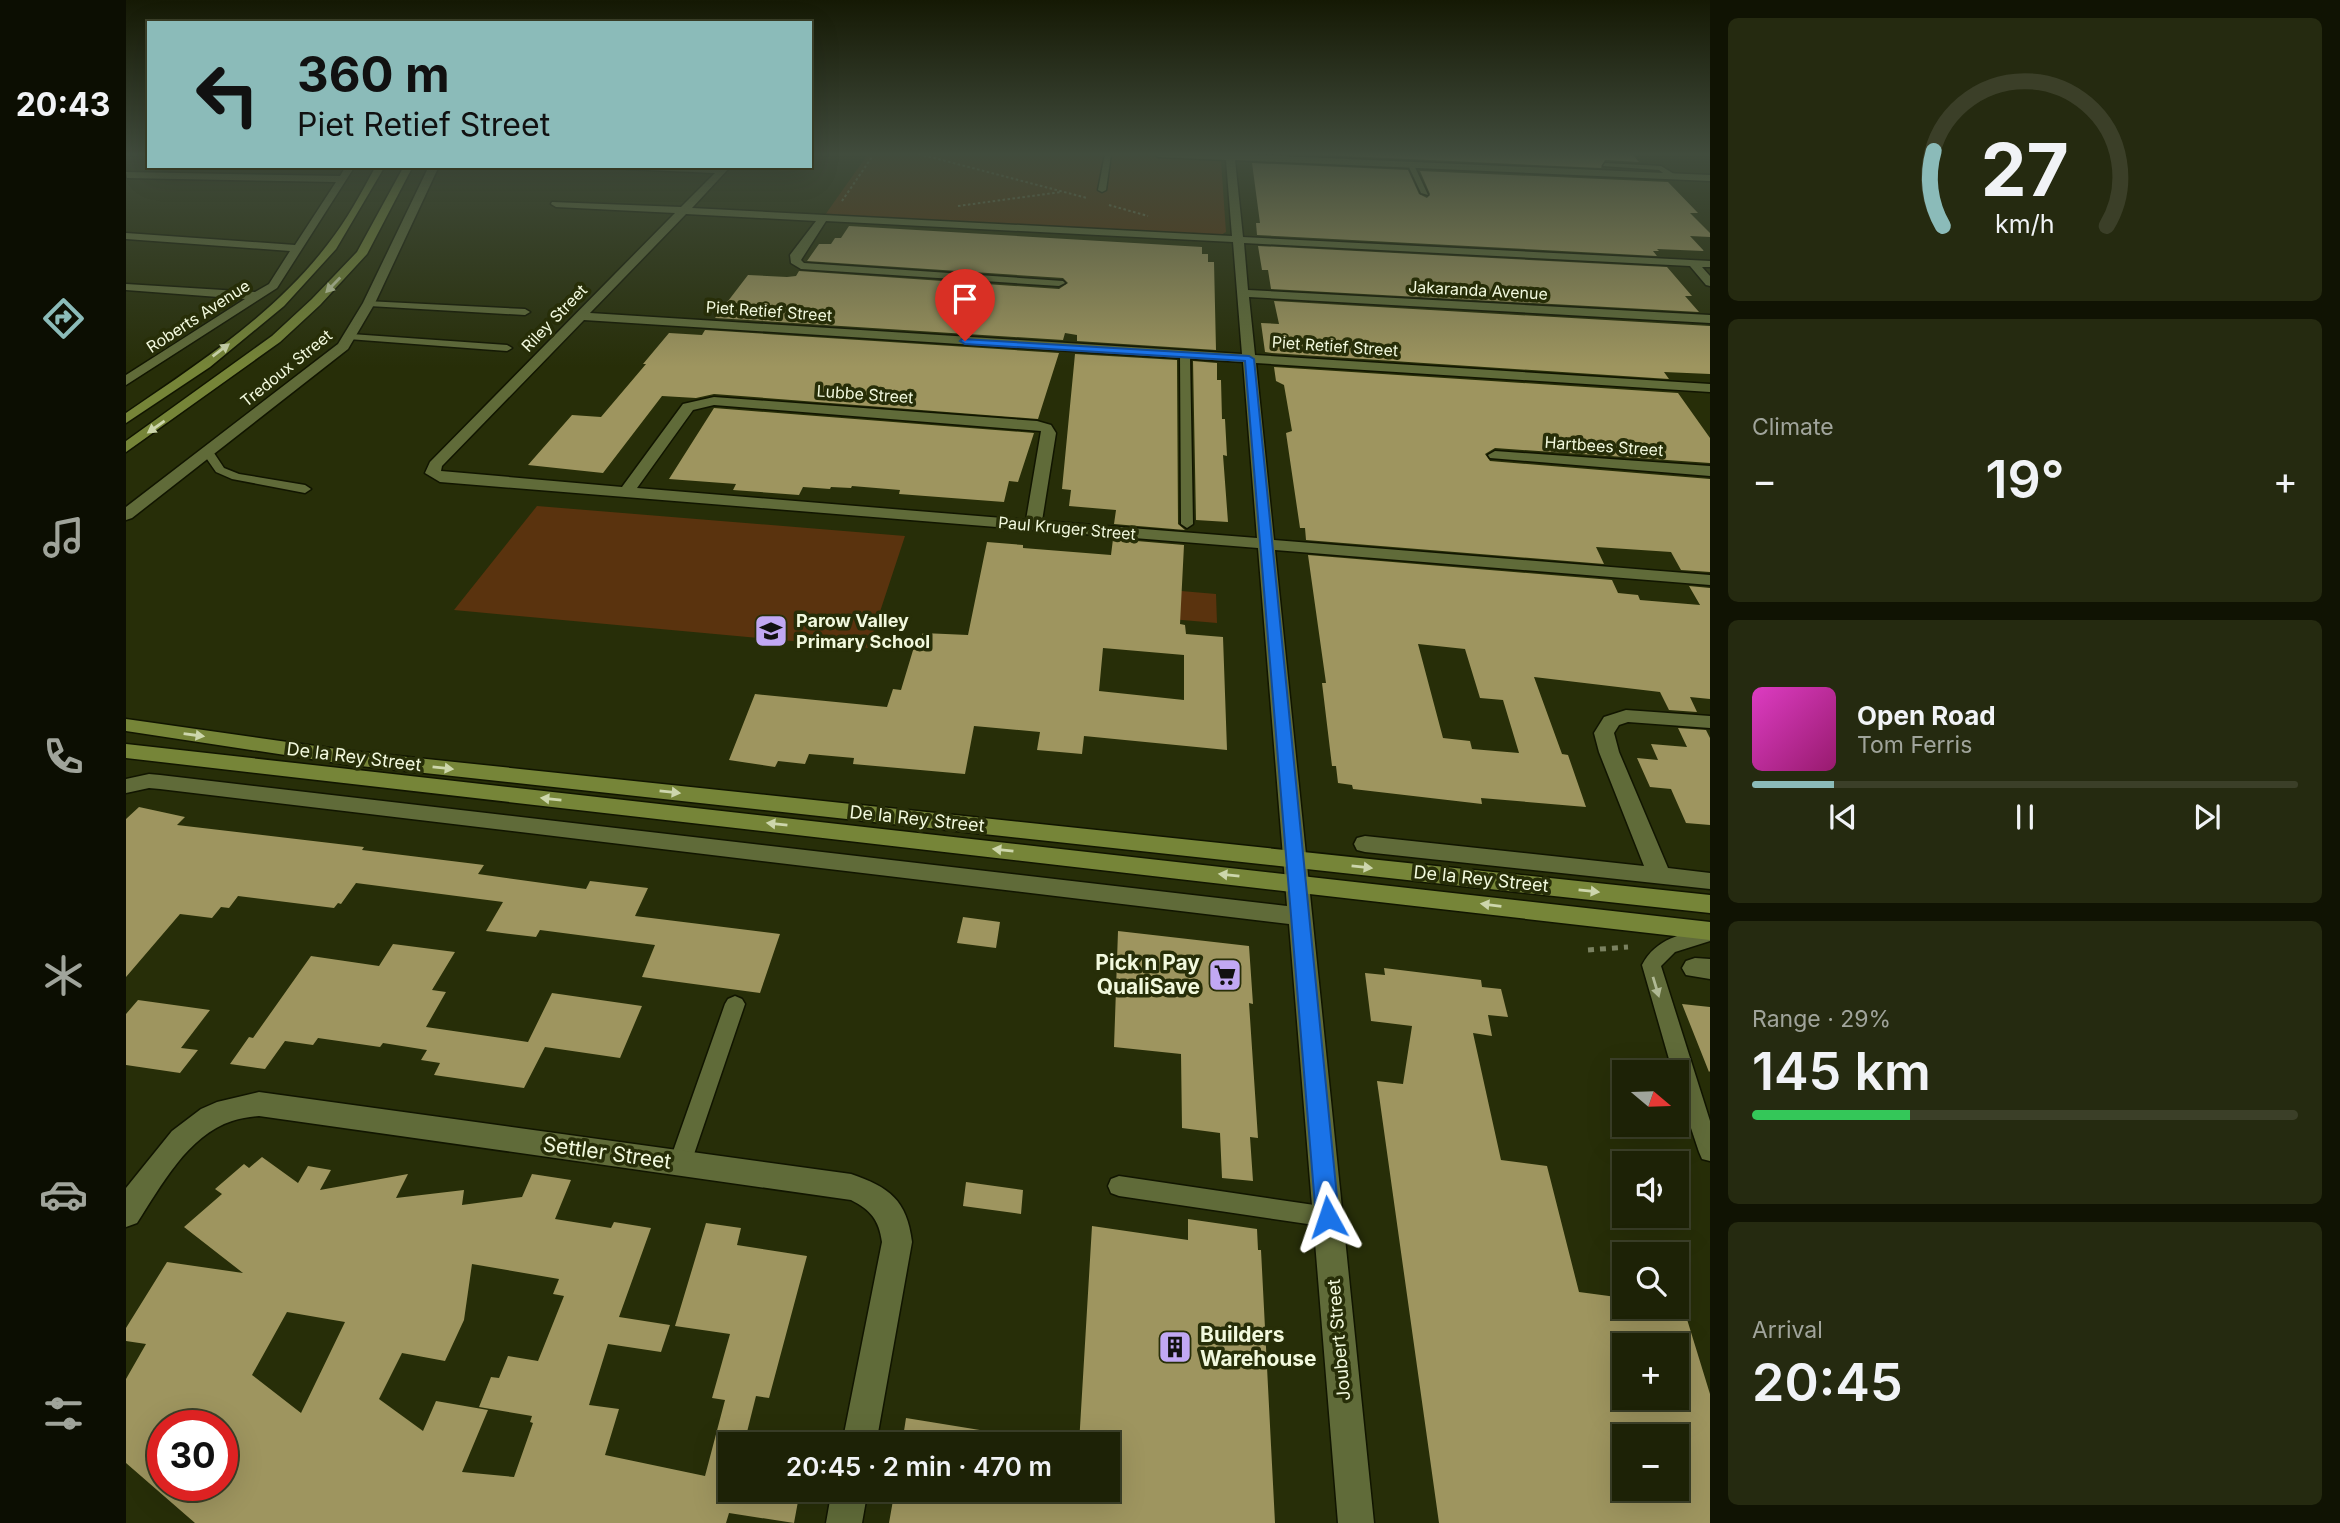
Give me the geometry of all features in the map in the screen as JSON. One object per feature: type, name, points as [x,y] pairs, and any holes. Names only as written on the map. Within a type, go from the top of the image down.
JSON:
[{"type":"main road","points":[[126,419],[210,359],[284,299],[324,257],[347,225]]},
{"type":"main road","points":[[126,448],[276,340],[362,254],[377,225]]},
{"type":"main road","name":"De la Rey Street","points":[[126,725],[351,758],[1296,871],[1710,932]]},
{"type":"main road","name":"De la Rey Street","points":[[126,751],[1296,871],[1710,904]]},
{"type":"street","name":"Roberts Avenue","points":[[126,381],[273,286],[313,225]]},
{"type":"street","name":"Tredoux Street","points":[[126,515],[343,346],[351,337],[369,303],[406,225]]},
{"type":"street","name":"Riley Street","points":[[435,465],[669,225]]},
{"type":"street","points":[[819,225],[796,255],[795,261],[802,266],[1059,283]]},
{"type":"street","points":[[963,225],[1710,264]]},
{"type":"street","name":"Joubert Street","points":[[1237,225],[1356,1523]]},
{"type":"street","points":[[126,236],[298,248]]},
{"type":"street","points":[[1693,263],[1710,283]]},
{"type":"street","points":[[126,288],[258,296]]},
{"type":"street","name":"Jakaranda Avenue","points":[[1244,293],[1710,319]]},
{"type":"street","name":"Piet Retief Street","points":[[580,316],[1710,388]]},
{"type":"street","name":"Lubbe Street","points":[[626,493],[688,408],[714,401],[1037,425],[1046,428],[1049,433],[1033,526]]},
{"type":"street","name":"Hartbees Street","points":[[1495,455],[1710,471]]},
{"type":"street","name":"Paul Kruger Street","points":[[435,465],[433,473],[440,477],[1710,580]]},
{"type":"street","points":[[1659,876],[1609,752],[1604,733],[1611,721],[1626,716],[1710,722]]},
{"type":"street","points":[[126,786],[149,781],[160,782],[1300,916]]},
{"type":"street","name":"De la Rey Street","points":[[1365,844],[1710,881]]},
{"type":"street","name":"Settler Street","points":[[126,1213],[163,1161],[192,1130],[226,1110],[259,1104],[851,1187],[878,1199],[888,1210],[896,1230],[897,1242],[861,1432]]},
{"type":"street","points":[[844,1523],[848,1502]]},
{"type":"lane","points":[[369,303],[525,312]]},
{"type":"lane","points":[[351,337],[507,348]]},
{"type":"lane","points":[[1185,355],[1187,524]]},
{"type":"lane","points":[[208,452],[220,470],[236,477],[305,489]]},
{"type":"lane","points":[[1710,932],[1672,944],[1657,954],[1651,965],[1672,1040],[1710,1152]]},
{"type":"lane","points":[[680,1163],[735,1004]]},
{"type":"lane","points":[[1119,1186],[1328,1217]]},
{"type":"path","points":[[1588,950],[1632,946]]},
{"type":"shaded area","points":[[1014,225],[1226,225],[1226,232],[1219,236]]},
{"type":"shaded area","points":[[537,506],[905,536],[868,648],[454,610]]},
{"type":"shaded area","points":[[1100,584],[1216,594],[1217,623],[1124,615]]},
{"type":"building","points":[[1256,225],[1702,225],[1710,233],[1710,237],[1690,236],[1704,251],[1657,249],[1659,251],[1653,251],[1657,256],[1257,235]]},
{"type":"building","points":[[849,226],[1202,247],[1202,254],[1208,254],[1208,262],[1214,262],[1216,350],[1077,341],[1077,335],[1065,333],[1063,340],[715,318],[748,275],[787,277],[796,276],[799,271],[1059,289],[1068,283],[1063,278],[807,261],[819,244],[831,244],[835,238],[841,238]]},
{"type":"building","points":[[1258,246],[1667,267],[1692,296],[1685,296],[1699,312],[1271,289],[1268,270],[1262,270]]},
{"type":"building","points":[[1274,301],[1710,326],[1710,374],[1664,372],[1669,379],[1265,352],[1261,323],[1279,324]]},
{"type":"building","points":[[705,330],[1059,353],[1038,419],[714,394],[696,398],[662,396],[603,473],[528,465],[572,415],[601,417],[669,333],[702,335]]},
{"type":"building","points":[[1075,354],[1177,360],[1178,524],[1185,530],[1114,524],[1116,510],[1069,506],[1071,490],[1062,489]]},
{"type":"building","points":[[1193,361],[1217,363],[1217,380],[1221,380],[1227,456],[1223,455],[1228,522],[1196,520]]},
{"type":"building","points":[[1274,367],[1678,393],[1710,438],[1710,463],[1495,448],[1485,454],[1490,461],[1710,479],[1710,572],[1681,570],[1671,552],[1596,547],[1604,564],[1306,540],[1305,528],[1300,528],[1286,433],[1292,431],[1284,385],[1276,381]]},
{"type":"building","points":[[714,408],[1034,433],[1018,482],[1009,481],[1004,502],[899,494],[900,490],[852,486],[830,489],[803,487],[799,495],[733,490],[736,484],[669,479]]},
{"type":"building","points":[[1113,539],[1184,545],[1180,624],[1185,625],[1186,634],[1223,637],[1227,750],[1084,736],[1082,754],[1037,750],[1040,732],[974,726],[965,774],[853,764],[854,758],[809,754],[805,764],[778,761],[775,767],[729,760],[755,694],[887,707],[893,689],[901,690],[917,637],[921,637],[923,633],[968,635],[987,542],[1023,545],[1023,548],[1111,555]],"holes":[[[1103,648],[1184,655],[1184,700],[1099,691]]]},
{"type":"building","points":[[1308,555],[1612,580],[1618,593],[1638,595],[1640,600],[1700,605],[1689,586],[1710,588],[1710,699],[1690,697],[1697,712],[1669,710],[1660,692],[1534,677],[1562,754],[1568,755],[1586,807],[1481,798],[1482,804],[1353,789],[1352,785],[1338,783],[1336,766],[1332,766],[1322,683],[1326,683]],"holes":[[[1418,644],[1465,649],[1480,698],[1503,700],[1519,753],[1472,749],[1470,741],[1443,738]]]},
{"type":"building","points":[[1678,728],[1706,730],[1710,738],[1710,825],[1686,823],[1671,789],[1650,787],[1637,758],[1658,760],[1651,744],[1687,747]]},
{"type":"building","points":[[139,807],[185,817],[177,825],[364,847],[362,850],[484,865],[478,874],[586,889],[590,881],[648,888],[635,916],[780,934],[760,993],[642,977],[655,945],[540,930],[536,937],[486,931],[503,902],[356,883],[341,904],[338,903],[334,908],[238,896],[229,908],[221,907],[212,918],[180,914],[126,977],[126,819]]},
{"type":"building","points":[[963,917],[1000,922],[996,948],[957,943]]},
{"type":"building","points":[[1118,931],[1249,946],[1253,1004],[1249,1003],[1258,1138],[1250,1137],[1253,1181],[1222,1178],[1220,1133],[1182,1128],[1181,1054],[1114,1047]]},
{"type":"building","points":[[393,944],[455,952],[432,990],[446,992],[426,1027],[528,1042],[552,993],[642,1006],[620,1058],[545,1047],[524,1088],[434,1075],[440,1063],[421,1060],[427,1050],[383,1043],[380,1047],[318,1038],[313,1045],[285,1041],[265,1069],[230,1064],[249,1037],[253,1038],[311,956],[379,966]]},
{"type":"building","points":[[1384,968],[1481,980],[1482,987],[1501,989],[1508,1017],[1488,1015],[1492,1036],[1473,1033],[1501,1160],[1547,1166],[1579,1292],[1612,1296],[1612,1319],[1687,1319],[1710,1394],[1710,1523],[1439,1523],[1377,1081],[1403,1084],[1412,1026],[1371,1021],[1365,973],[1385,975]]},
{"type":"building","points":[[138,1000],[210,1010],[181,1048],[198,1050],[180,1073],[126,1065],[126,1014]]},
{"type":"building","points":[[1682,1004],[1710,1007],[1709,1072]]},
{"type":"building","points":[[262,1157],[298,1183],[308,1166],[331,1170],[320,1190],[408,1174],[396,1198],[464,1190],[462,1205],[522,1197],[532,1174],[571,1180],[555,1219],[611,1228],[614,1222],[651,1228],[619,1317],[670,1325],[661,1352],[608,1344],[589,1405],[619,1409],[605,1455],[705,1476],[725,1400],[712,1398],[730,1334],[675,1326],[706,1223],[741,1228],[737,1245],[807,1256],[769,1398],[756,1396],[747,1432],[718,1432],[718,1502],[798,1502],[794,1523],[729,1513],[726,1523],[195,1523],[170,1501],[238,1501],[238,1410],[147,1410],[147,1481],[126,1463],[126,1379],[146,1344],[126,1341],[126,1328],[167,1262],[243,1273],[184,1227],[222,1194],[215,1189],[244,1164],[249,1168]],"holes":[[[472,1264],[559,1279],[553,1294],[564,1296],[538,1361],[508,1356],[499,1378],[491,1377],[479,1407],[532,1416],[530,1422],[533,1423],[514,1477],[462,1472],[488,1410],[436,1401],[423,1431],[379,1399],[402,1353],[445,1361],[464,1320]],[[287,1312],[345,1322],[301,1413],[252,1375]]]},
{"type":"building","points":[[966,1182],[1023,1190],[1021,1214],[963,1206]]},
{"type":"building","name":"Builders Warehouse","points":[[1188,1219],[1257,1229],[1258,1250],[1261,1250],[1275,1523],[889,1523],[893,1502],[1120,1502],[1120,1432],[1080,1432],[1092,1226],[1188,1240]]},
{"type":"building","points":[[906,1418],[986,1431],[986,1432],[904,1432]]},
{"type":"place","name":"Parow Valley Primary School","points":[[771,631]]},
{"type":"place","name":"Pick n Pay QualiSave","points":[[1225,975]]},
{"type":"place","name":"Builders Warehouse","points":[[1175,1347]]},
{"type":"route","points":[[965,341],[1249,359],[1328,1217]]}]
